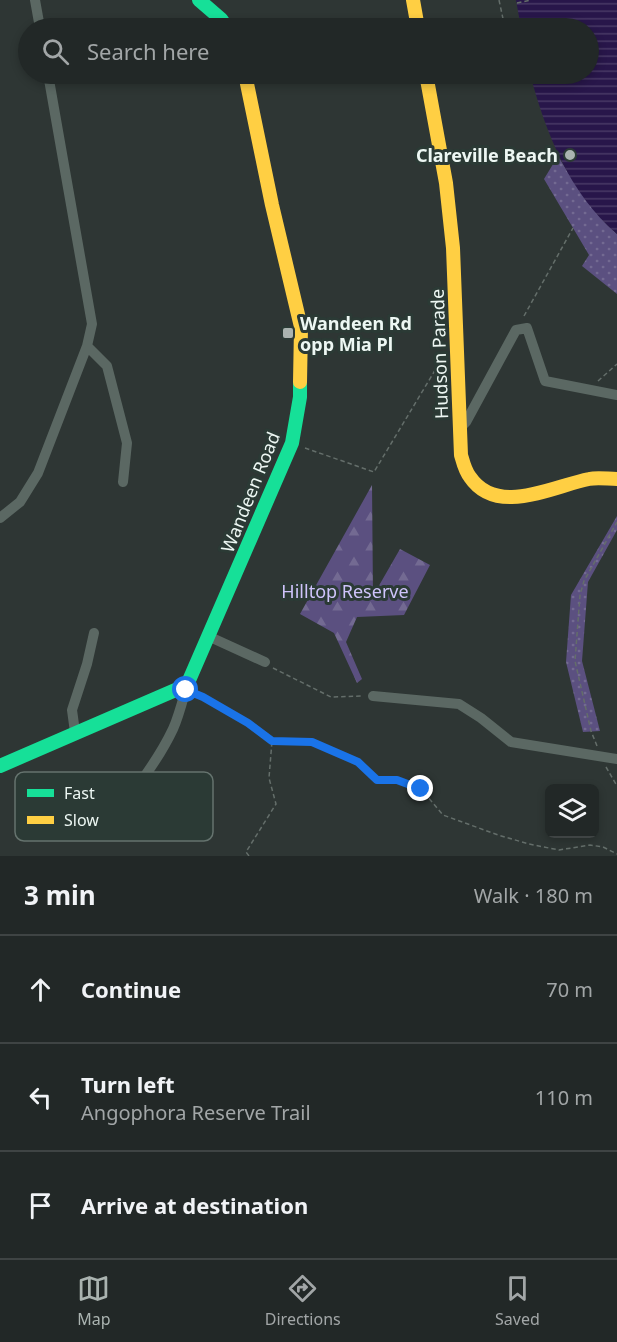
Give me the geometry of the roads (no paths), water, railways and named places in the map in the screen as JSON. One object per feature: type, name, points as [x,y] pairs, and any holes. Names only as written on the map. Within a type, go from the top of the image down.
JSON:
[{"type":"street","points":[[35,0],[38,18]]},
{"type":"street","points":[[199,0],[221,18]]},
{"type":"street","points":[[413,0],[416,18]]},
{"type":"street","points":[[0,518],[20,502],[38,473],[87,346],[92,324],[50,84]]},
{"type":"street","name":"Wandeen Road","points":[[148,772],[174,727],[186,688],[292,443],[300,397],[301,327],[272,205],[247,84]]},
{"type":"street","name":"Hudson Parade","points":[[428,84],[446,183],[453,248],[461,455],[470,479],[485,492],[514,497],[588,479],[617,479]]},
{"type":"street","points":[[460,428],[466,422],[516,330],[526,328],[545,381],[617,395]]},
{"type":"street","points":[[87,346],[107,366],[127,443],[123,482]]},
{"type":"street","points":[[75,732],[72,710],[94,633]]},
{"type":"street","points":[[210,637],[265,662]]},
{"type":"street","points":[[0,766],[75,732],[186,688]]},
{"type":"street","points":[[373,696],[459,704],[511,742],[617,759]]},
{"type":"place","name":"Clareville Beach","points":[[570,155]]},
{"type":"place","name":"Wandeen Rd opp Mia Pl","points":[[288,333]]},
{"type":"park label","name":"Hilltop Reserve","points":[[345,591]]}]
